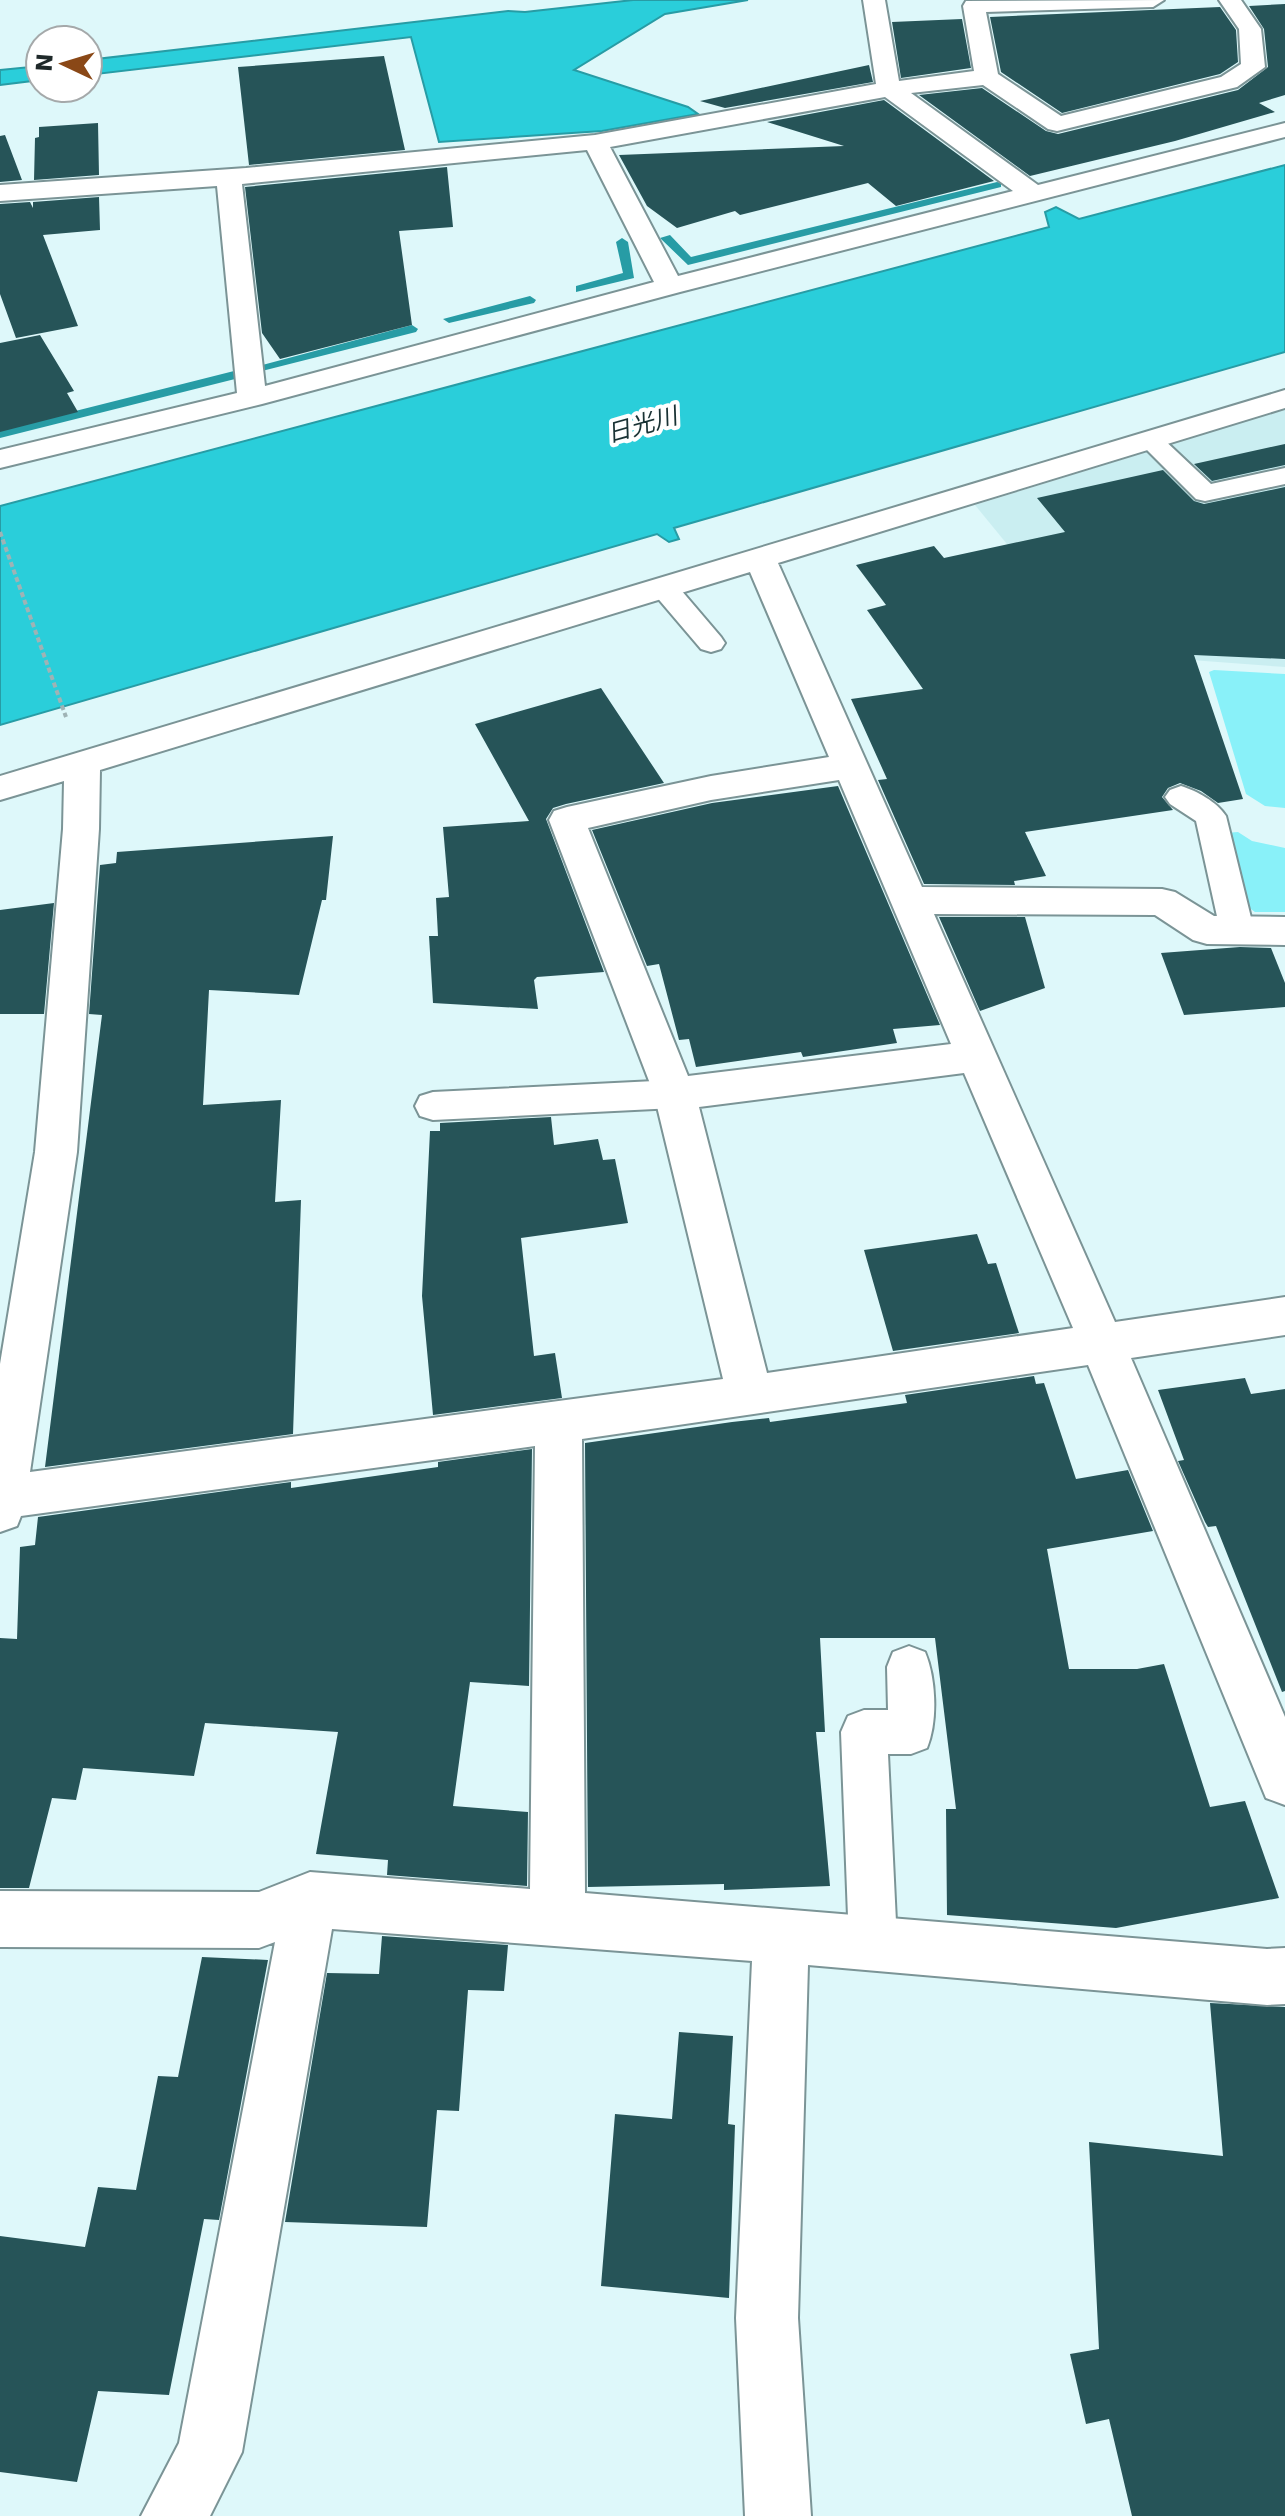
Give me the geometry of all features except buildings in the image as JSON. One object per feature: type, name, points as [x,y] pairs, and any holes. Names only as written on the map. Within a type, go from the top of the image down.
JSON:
[{"type":"street","points":[[874,0],[889,89],[1035,195]]},
{"type":"street","points":[[987,77],[974,6],[1153,0]]},
{"type":"street","points":[[0,193],[229,177],[595,142],[889,89],[987,77],[1057,124],[1229,82],[1253,67],[1250,29],[1230,0]]},
{"type":"street","points":[[0,459],[252,398],[670,286],[1285,130]]},
{"type":"street","points":[[595,142],[670,286]]},
{"type":"street","points":[[229,177],[252,398]]},
{"type":"street","points":[[0,788],[1285,399]]},
{"type":"street","points":[[761,560],[1101,1341],[1285,1779]]},
{"type":"street","points":[[82,764],[81,829],[56,1152],[2,1503],[1285,1316]]},
{"type":"street","points":[[750,1396],[675,1094],[567,820],[711,788],[850,766]]},
{"type":"street","points":[[909,900],[1162,902],[1207,930],[1285,931]]},
{"type":"street","points":[[675,1094],[977,1056]]},
{"type":"street","points":[[557,1918],[559,1422]]},
{"type":"street","points":[[174,2516],[210,2452],[310,1900]]},
{"type":"street","points":[[0,1919],[259,1920],[310,1900],[1285,1976]]},
{"type":"street","points":[[778,2516],[767,2318],[781,1935]]},
{"type":"lane","points":[[1150,440],[1205,493],[1285,476]]},
{"type":"lane","points":[[665,589],[711,643]]},
{"type":"lane","points":[[1181,797],[1210,816],[1237,930]]},
{"type":"lane","points":[[433,1106],[675,1094]]},
{"type":"lane","points":[[873,1943],[864,1732],[911,1732],[909,1667]]},
{"type":"path","points":[[0,532],[62,707]]},
{"type":"shaded area","points":[[1285,409],[1285,667],[1096,653],[975,505]]},
{"type":"shaded area","points":[[1209,672],[1285,674],[1285,808],[1265,806],[1246,794]]},
{"type":"shaded area","points":[[1238,832],[1252,841],[1285,848],[1285,912],[1255,912],[1241,902],[1225,833]]},
{"type":"water","points":[[633,0],[748,0],[665,14],[574,70],[688,107],[698,114],[602,131],[439,142],[411,37],[104,73],[104,58],[508,11],[525,12]]},
{"type":"water","points":[[24,68],[24,82],[0,85],[0,70]]},
{"type":"water","name":"日光川","points":[[1285,165],[1285,352],[674,528],[679,539],[669,542],[657,534],[0,725],[0,506],[1049,227],[1045,212],[1056,207],[1079,219]]},
{"type":"waterway","points":[[666,238],[688,261],[997,185]]},
{"type":"waterway","points":[[580,289],[630,275],[622,242]]},
{"type":"waterway","points":[[449,319],[530,300]]},
{"type":"waterway","points":[[258,368],[412,329]]},
{"type":"waterway","points":[[0,434],[234,375]]}]
